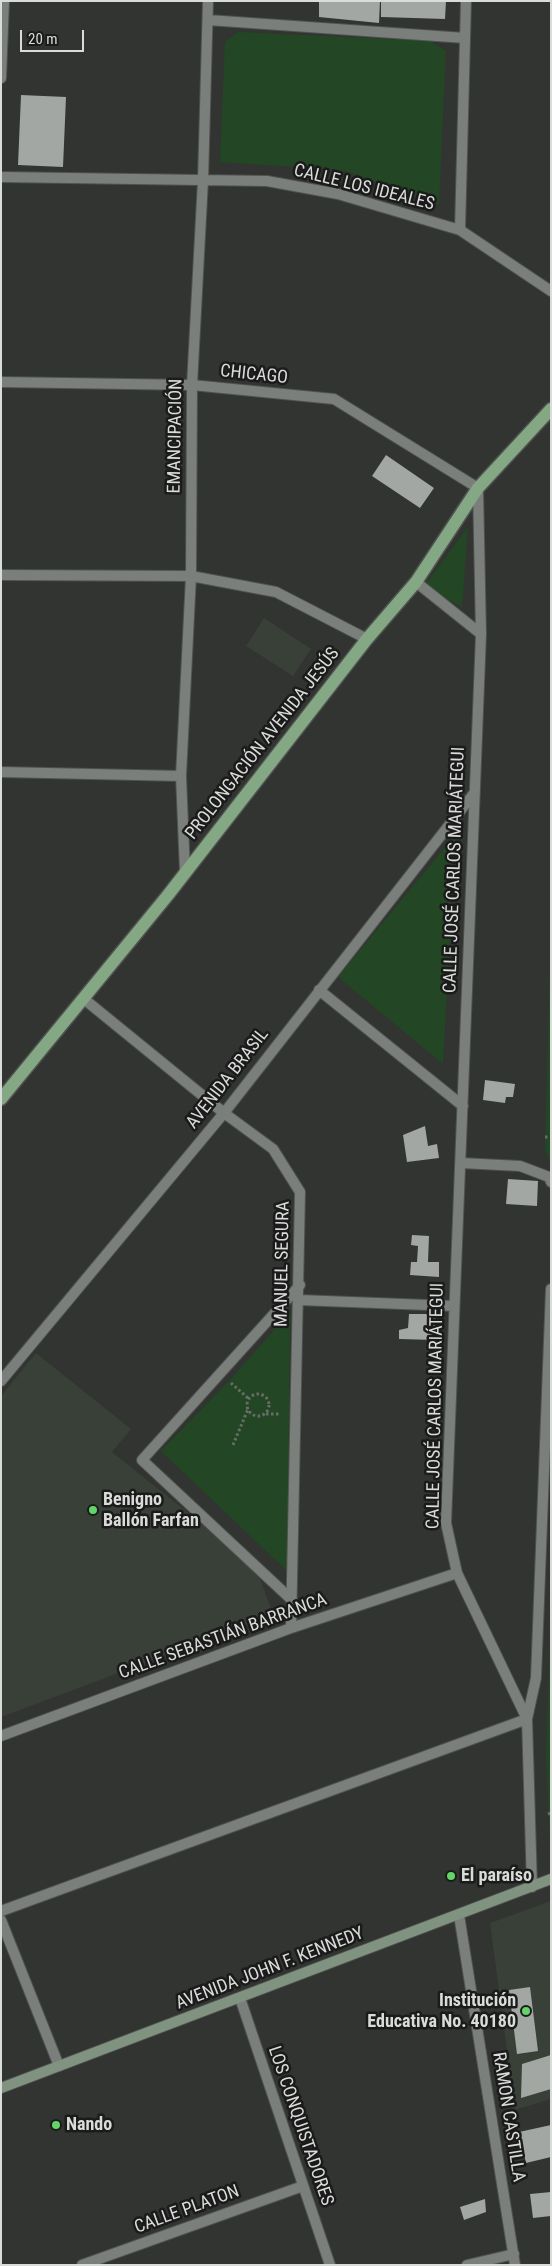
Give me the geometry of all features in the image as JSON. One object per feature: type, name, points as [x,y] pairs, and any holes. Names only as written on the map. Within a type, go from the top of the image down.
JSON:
[{"type":"main road","name":"PROLONGACIÓN AVENIDA JESÚS","points":[[1,1099],[84,999],[367,639],[416,582],[478,488],[551,408]]},
{"type":"main road","name":"AVENIDA JOHN F. KENNEDY","points":[[1,2088],[551,1879]]},
{"type":"street","points":[[1,78],[4,1]]},
{"type":"street","name":"EMANCIPACIÓN","points":[[185,872],[181,776],[191,576],[192,385],[203,180],[208,1]]},
{"type":"street","points":[[460,230],[466,1]]},
{"type":"street","points":[[208,20],[465,38]]},
{"type":"street","name":"CALLE LOS IDEALES","points":[[1,177],[266,181],[338,194],[460,230],[551,290]]},
{"type":"street","name":"CHICAGO","points":[[1,382],[192,385],[334,399],[478,488]]},
{"type":"street","name":"CALLE JOSÉ CARLOS MARIÁTEGUI","points":[[478,488],[480,634],[446,1523],[457,1573],[527,1719]]},
{"type":"street","points":[[1,575],[191,576],[276,592],[367,639]]},
{"type":"street","points":[[416,582],[480,634]]},
{"type":"street","points":[[3,774],[181,776]]},
{"type":"street","name":"AVENIDA BRASIL","points":[[1,1381],[224,1112],[474,792]]},
{"type":"street","points":[[319,990],[463,1106]]},
{"type":"street","name":"MANUEL SEGURA","points":[[84,999],[273,1149],[300,1192],[300,1285],[291,1628]]},
{"type":"street","points":[[461,1164],[520,1166],[548,1178],[551,1182]]},
{"type":"street","points":[[292,1600],[142,1460],[300,1285]]},
{"type":"street","points":[[532,1887],[527,1719],[536,1678],[551,1289]]},
{"type":"street","points":[[299,1300],[454,1306]]},
{"type":"street","name":"CALLE SEBASTIÁN BARRANCA","points":[[1,1736],[291,1628],[457,1573]]},
{"type":"street","points":[[1,1911],[527,1719]]},
{"type":"street","name":"RAMON CASTILLA","points":[[459,1914],[515,2260]]},
{"type":"street","points":[[1,1920],[59,2066]]},
{"type":"street","name":"LOS CONQUISTADORES","points":[[240,1998],[330,2265]]},
{"type":"street","name":"CALLE PLATON","points":[[82,2265],[303,2186]]},
{"type":"street","points":[[467,2265],[515,2260]]},
{"type":"path","points":[[545,1137],[551,1137]]},
{"type":"path","points":[[229,1381],[249,1399]]},
{"type":"path","points":[[249,1399],[259,1393],[266,1396],[270,1407],[266,1414]]},
{"type":"path","points":[[233,1445],[248,1409],[249,1399]]},
{"type":"path","points":[[248,1409],[256,1416],[289,1414]]},
{"type":"shaded area","points":[[264,618],[311,649],[293,676],[246,646]]},
{"type":"shaded area","name":"Benigno Ballón Farfan","points":[[36,1353],[131,1429],[112,1452],[256,1567],[273,1615],[1,1717],[1,1396]]},
{"type":"shaded area","name":"Institución Educativa No. 40180","points":[[551,1901],[551,2099],[515,2110],[490,1923]]},
{"type":"green space","points":[[238,32],[430,41],[446,51],[439,205],[343,170],[220,162],[225,42]]},
{"type":"green space","points":[[468,527],[462,607],[424,586]]},
{"type":"green space","points":[[456,834],[443,1064],[338,977]]},
{"type":"green space","points":[[551,921],[551,1163],[545,1150]]},
{"type":"green space","points":[[290,1312],[287,1571],[161,1451],[229,1381]]},
{"type":"green space","points":[[551,1610],[551,1865],[546,1755]]},
{"type":"building","points":[[319,1],[380,1],[379,23],[319,17]]},
{"type":"building","points":[[381,1],[446,1],[445,19],[381,17]]},
{"type":"building","points":[[21,95],[66,97],[63,167],[18,165]]},
{"type":"building","points":[[386,455],[434,488],[420,508],[372,476]]},
{"type":"building","points":[[485,1080],[515,1084],[513,1097],[506,1097],[505,1103],[483,1100]]},
{"type":"building","points":[[425,1126],[428,1146],[437,1144],[439,1158],[407,1162],[403,1135]]},
{"type":"building","points":[[508,1179],[538,1181],[537,1206],[506,1204]]},
{"type":"building","points":[[412,1235],[429,1236],[428,1262],[439,1262],[439,1277],[410,1275],[411,1262],[417,1262],[418,1246],[411,1245]]},
{"type":"building","points":[[409,1314],[436,1314],[435,1340],[399,1339],[399,1330],[408,1328]]},
{"type":"building","points":[[530,1987],[538,2051],[517,2054],[509,1990]]},
{"type":"building","points":[[551,2055],[551,2089],[521,2098],[522,2064]]},
{"type":"building","points":[[551,2125],[551,2157],[526,2163],[519,2132]]},
{"type":"building","points":[[551,2192],[551,2216],[533,2218],[530,2194]]},
{"type":"building","points":[[485,2199],[486,2212],[464,2220],[460,2207]]},
{"type":"place","name":"Benigno Ballón Farfan","points":[[93,1510]]},
{"type":"place","name":"El paraíso","points":[[451,1876]]},
{"type":"place","name":"Institución Educativa No. 40180","points":[[526,2011]]},
{"type":"place","name":"Nando","points":[[56,2125]]}]
